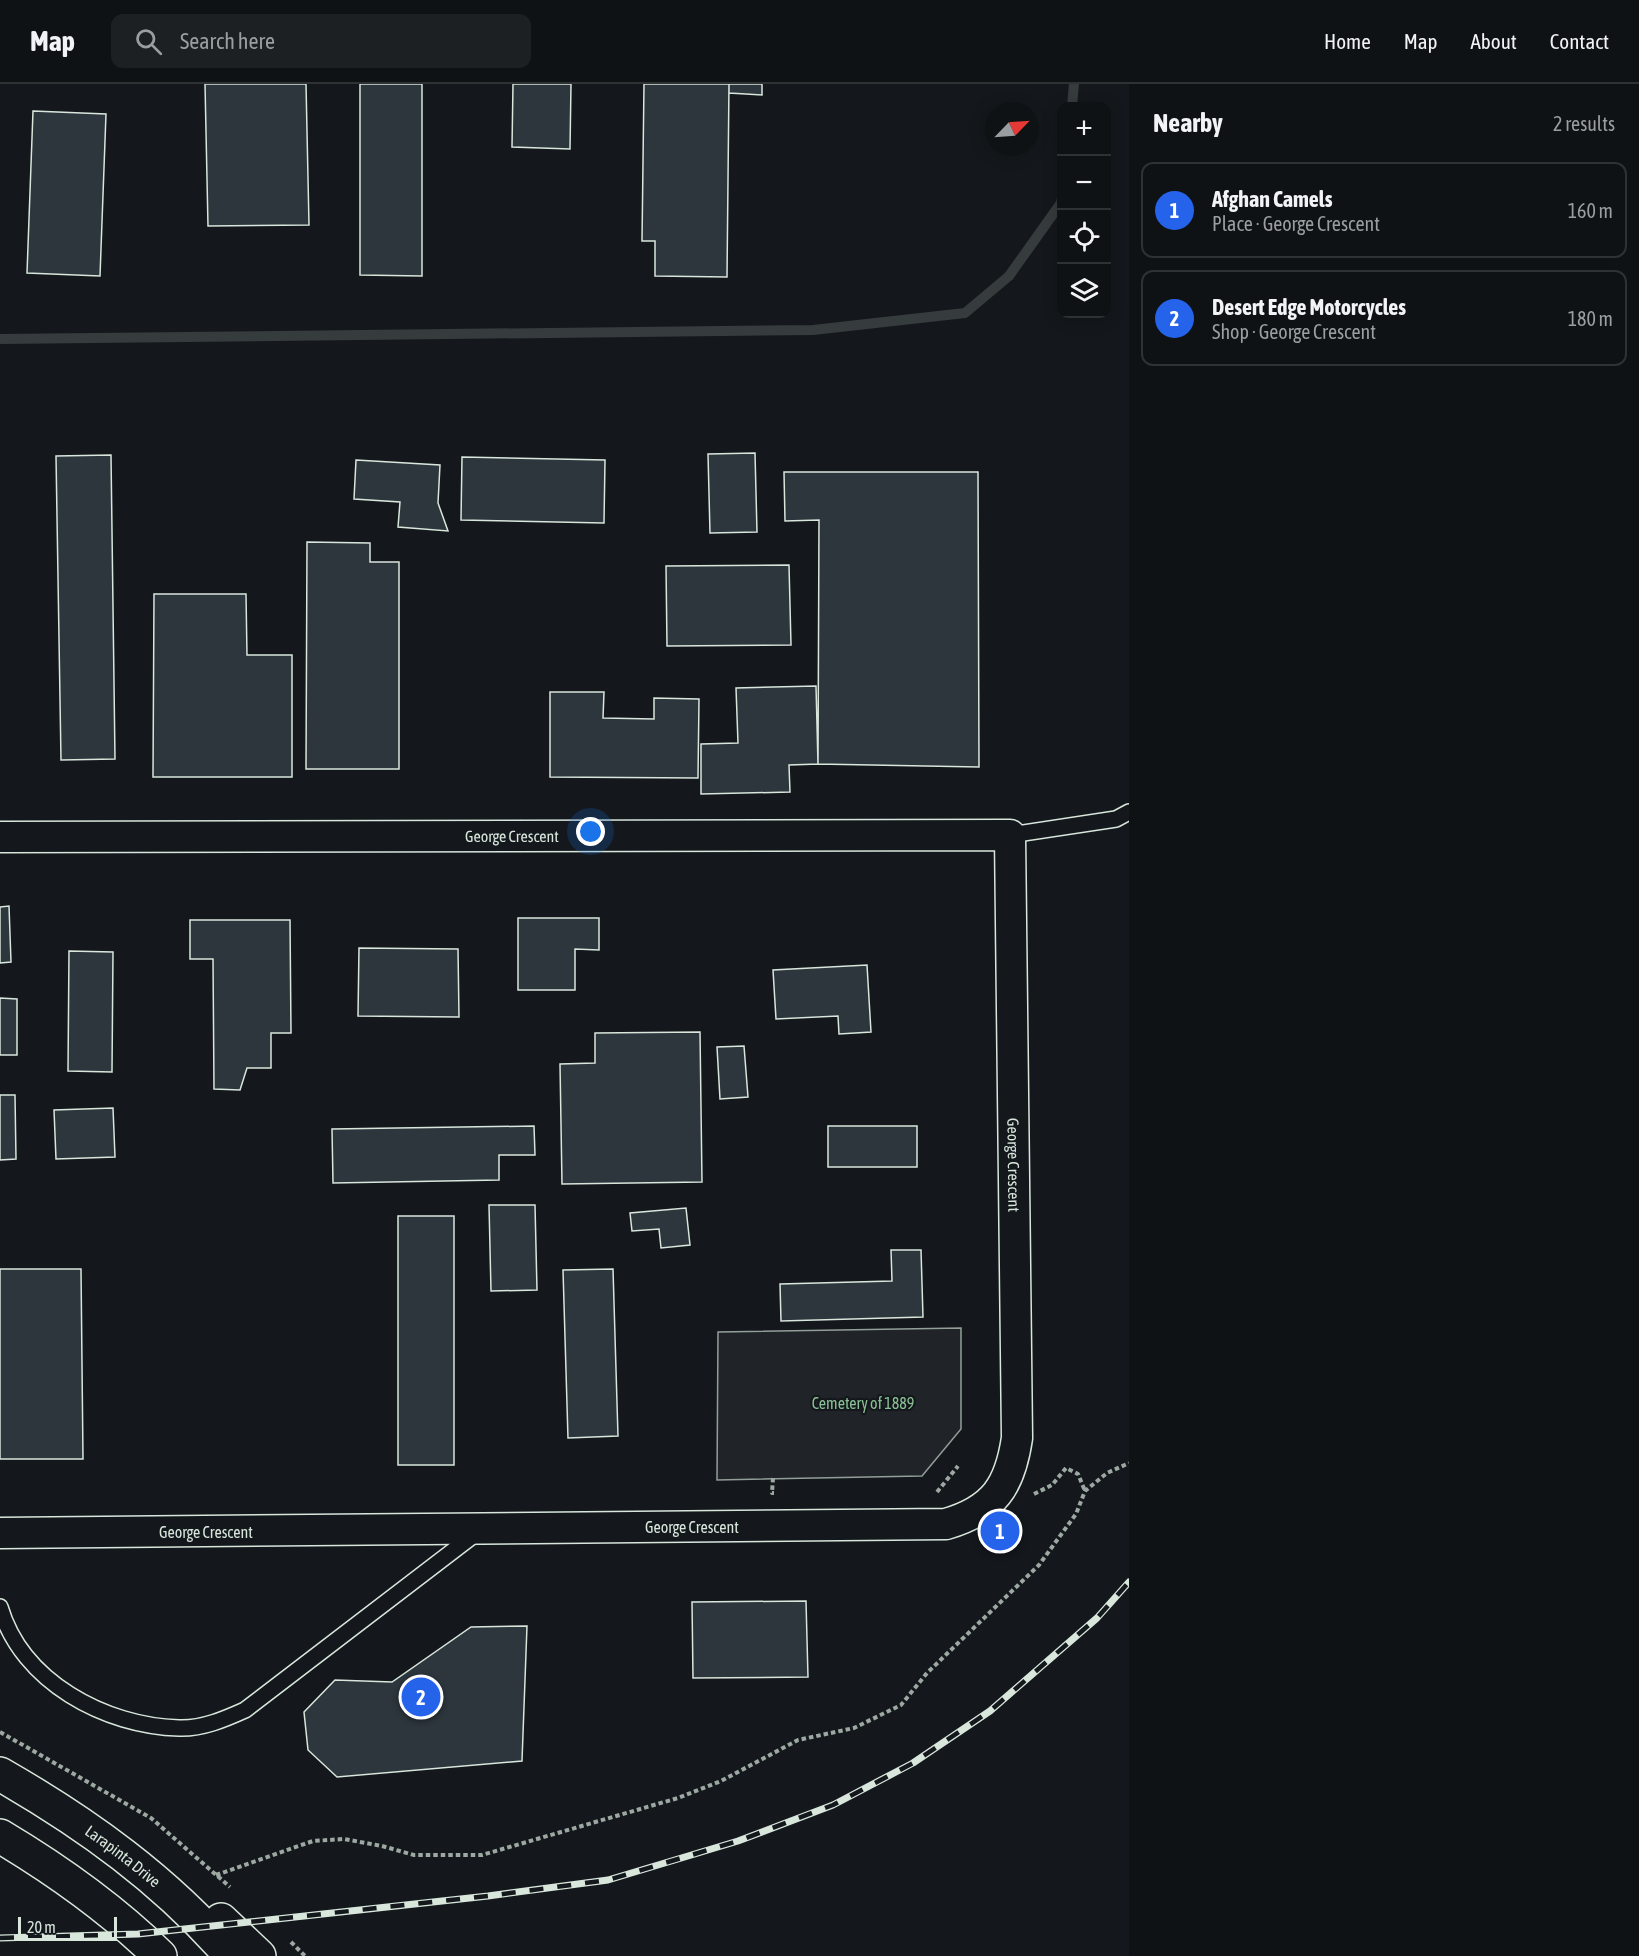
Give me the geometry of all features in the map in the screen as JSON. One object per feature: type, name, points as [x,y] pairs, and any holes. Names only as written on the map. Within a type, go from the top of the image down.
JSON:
[{"type":"main road","name":"Larapinta Drive","points":[[0,1774],[60,1808],[115,1847],[165,1889],[231,1956]]},
{"type":"main road","points":[[0,1836],[42,1861],[87,1893],[138,1934],[159,1956]]},
{"type":"main road","points":[[115,1847],[153,1861],[197,1896],[259,1956]]},
{"type":"main road","points":[[87,1893],[128,1935],[142,1956]]},
{"type":"street","name":"George Crescent","points":[[0,837],[1010,835],[1017,1438],[1013,1466],[1002,1489],[986,1506],[964,1519],[927,1525],[483,1528],[3,1539]]},
{"type":"lane","points":[[1010,835],[1116,819],[1129,812]]},
{"type":"lane","points":[[0,1607],[5,1626],[27,1656],[63,1692],[100,1712],[146,1724],[181,1728],[217,1722],[245,1710],[483,1528]]},
{"type":"path","points":[[216,1875],[276,1853],[324,1841],[344,1839],[414,1855],[482,1855],[678,1798],[721,1780],[798,1740],[854,1728],[901,1705],[927,1673],[1040,1565],[1076,1514],[1085,1491],[1107,1473],[1129,1463]]},
{"type":"path","points":[[1026,1497],[1052,1485],[1066,1468],[1078,1474],[1085,1491]]},
{"type":"path","points":[[0,1732],[151,1818],[233,1890]]},
{"type":"path","points":[[283,1935],[305,1956]]},
{"type":"green space","name":"Cemetery of 1889","points":[[961,1328],[961,1429],[922,1476],[717,1480],[718,1332]]},
{"type":"building","points":[[205,84],[306,84],[309,225],[208,226]]},
{"type":"building","points":[[360,84],[422,84],[422,276],[360,275]]},
{"type":"building","points":[[513,84],[571,84],[570,149],[512,147]]},
{"type":"building","points":[[644,84],[729,84],[727,277],[655,276],[655,241],[642,241]]},
{"type":"building","points":[[729,84],[762,84],[762,95],[729,93]]},
{"type":"building","points":[[33,111],[106,114],[100,276],[27,273]]},
{"type":"building","points":[[755,453],[757,532],[710,533],[708,454]]},
{"type":"building","points":[[111,455],[115,759],[61,760],[56,456]]},
{"type":"building","points":[[462,457],[605,460],[604,523],[461,520]]},
{"type":"building","points":[[356,460],[440,465],[438,503],[448,531],[398,527],[400,502],[354,499]]},
{"type":"building","points":[[784,472],[978,472],[979,767],[818,764],[819,520],[785,521]]},
{"type":"building","points":[[307,542],[370,543],[370,562],[399,562],[399,769],[306,769]]},
{"type":"building","points":[[789,565],[791,645],[667,646],[666,566]]},
{"type":"building","points":[[154,594],[246,594],[247,655],[292,655],[292,777],[153,777]]},
{"type":"building","points":[[816,686],[818,764],[789,765],[790,792],[701,794],[701,744],[738,743],[736,688]]},
{"type":"building","points":[[550,692],[604,692],[603,718],[654,719],[654,698],[699,699],[698,778],[550,777]]},
{"type":"building","points":[[9,906],[11,962],[0,963],[0,907]]},
{"type":"building","points":[[518,918],[599,918],[599,950],[575,949],[575,990],[518,990]]},
{"type":"building","points":[[190,920],[290,920],[291,1033],[271,1033],[271,1068],[247,1068],[240,1090],[214,1089],[213,959],[190,959]]},
{"type":"building","points":[[359,948],[458,949],[459,1017],[358,1016]]},
{"type":"building","points":[[69,951],[113,952],[112,1072],[68,1071]]},
{"type":"building","points":[[867,965],[871,1032],[839,1034],[838,1016],[776,1019],[773,970]]},
{"type":"building","points":[[0,998],[17,999],[17,1055],[0,1055]]},
{"type":"building","points":[[700,1032],[702,1182],[562,1184],[560,1064],[595,1063],[595,1033]]},
{"type":"building","points":[[744,1046],[748,1097],[720,1099],[717,1047]]},
{"type":"building","points":[[0,1095],[15,1095],[16,1159],[0,1160]]},
{"type":"building","points":[[113,1108],[115,1157],[56,1159],[54,1110]]},
{"type":"building","points":[[534,1126],[535,1155],[499,1155],[499,1180],[333,1183],[332,1129]]},
{"type":"building","points":[[828,1126],[917,1126],[917,1167],[828,1167]]},
{"type":"building","points":[[489,1205],[535,1205],[537,1290],[491,1291]]},
{"type":"building","points":[[686,1208],[690,1245],[661,1248],[659,1229],[632,1231],[630,1213]]},
{"type":"building","points":[[398,1216],[454,1216],[454,1465],[398,1465]]},
{"type":"building","points":[[891,1250],[921,1250],[923,1317],[781,1321],[780,1284],[892,1281]]},
{"type":"building","points":[[0,1269],[81,1269],[83,1459],[0,1459]]},
{"type":"building","points":[[613,1269],[618,1436],[568,1438],[563,1270]]},
{"type":"building","points":[[806,1601],[808,1677],[693,1678],[692,1602]]},
{"type":"building","points":[[527,1626],[522,1761],[337,1777],[308,1750],[304,1712],[335,1680],[392,1682],[471,1627]]},
{"type":"waterway","points":[[1072,102],[1074,84]]},
{"type":"waterway","points":[[0,339],[813,330],[965,313],[1009,276],[1057,209]]},
{"type":"railway","points":[[0,1938],[138,1934],[488,1896],[608,1880],[738,1841],[833,1805],[913,1763],[990,1711],[1097,1618],[1129,1582]]},
{"type":"place","name":"Afghan Camels","points":[[1000,1531]]},
{"type":"place","name":"Desert Edge Motorcycles","points":[[421,1697]]}]
